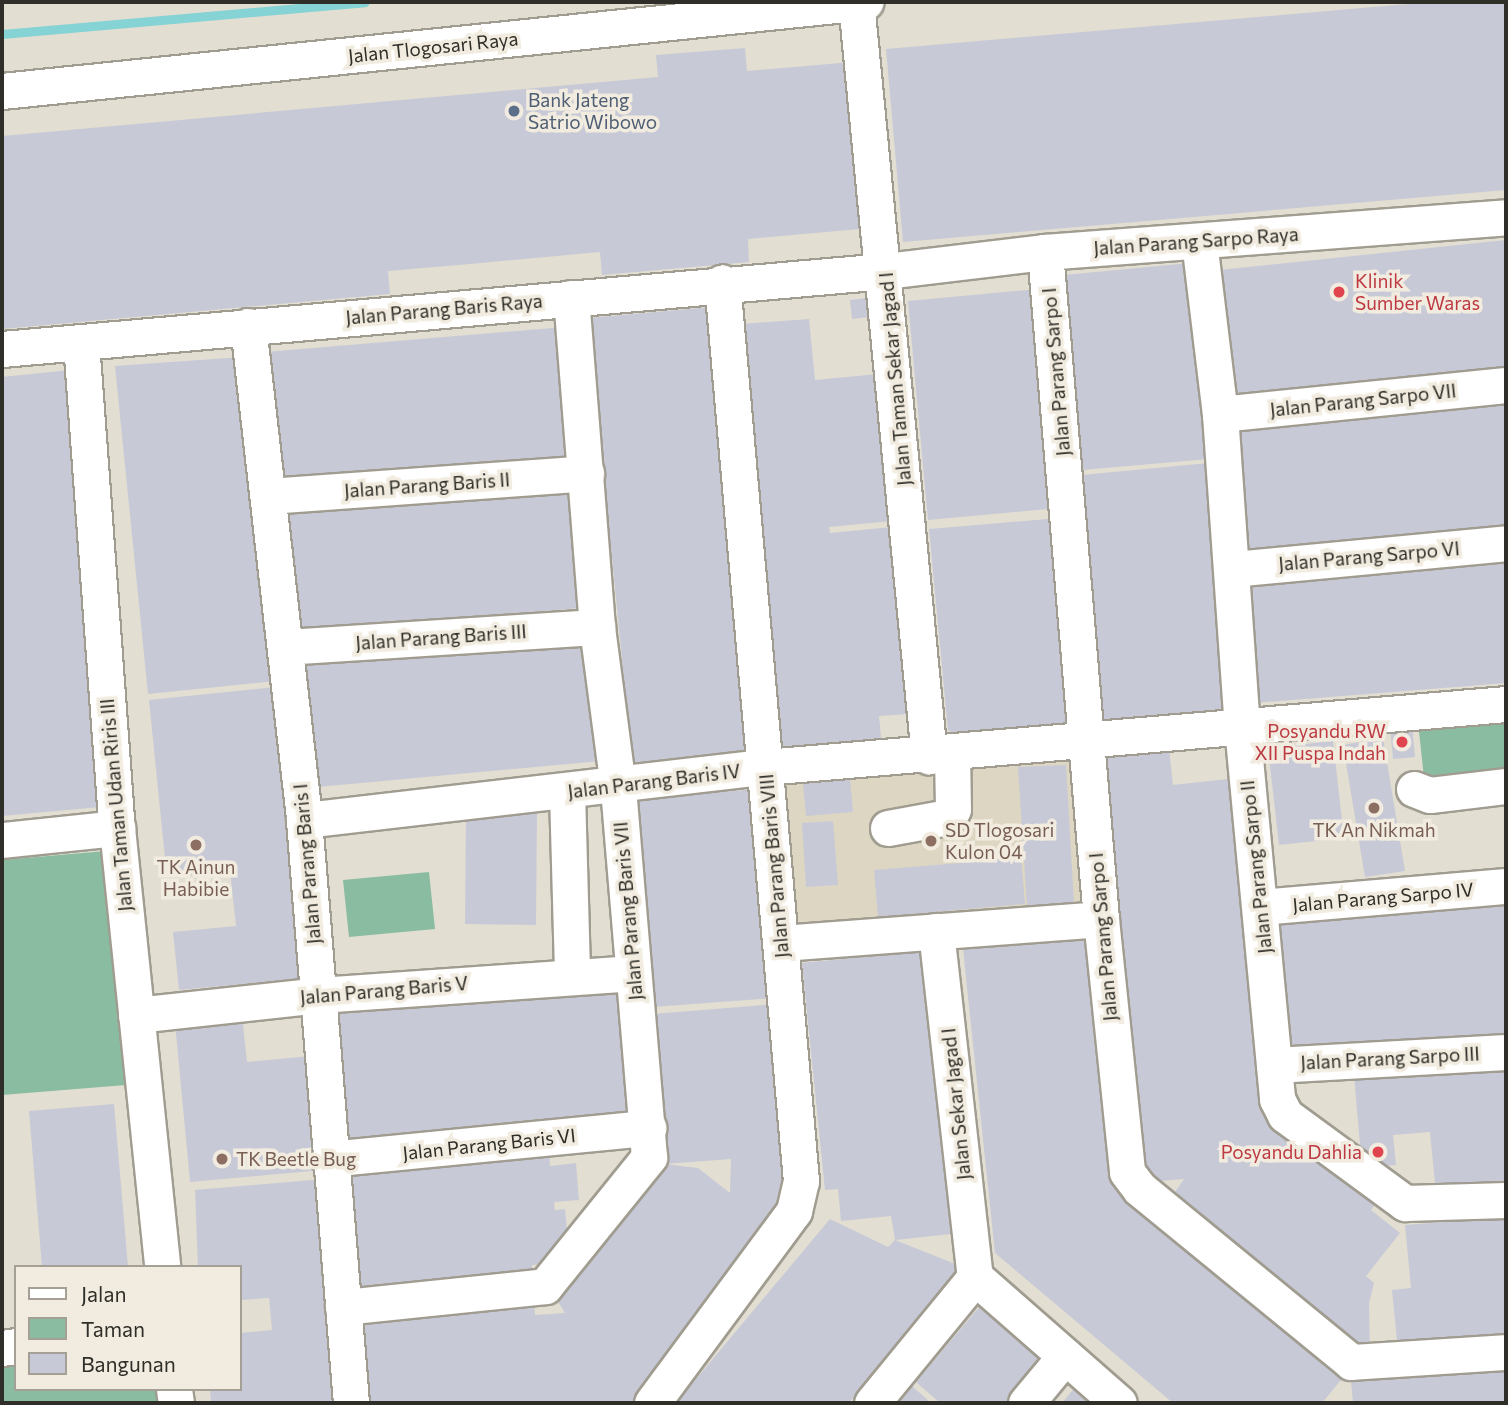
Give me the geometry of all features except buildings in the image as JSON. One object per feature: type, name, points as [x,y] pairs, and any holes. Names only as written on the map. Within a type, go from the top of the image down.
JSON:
[{"type":"street","name":"Jalan Tlogosari Raya","points":[[2,91],[859,2]]},
{"type":"street","name":"Jalan Taman Sekar Jagad I","points":[[859,2],[940,754],[953,809],[948,817],[888,828]]},
{"type":"street","name":"Jalan Parang Sarpo Raya","points":[[886,271],[1045,252],[1506,217]]},
{"type":"street","name":"Jalan Parang Sarpo II","points":[[1199,241],[1220,414],[1233,569],[1242,727],[1277,1099],[1285,1115],[1405,1203],[1506,1199]]},
{"type":"street","name":"Jalan Parang Sarpo I","points":[[1045,252],[1101,919],[1123,1155],[1127,1172],[1140,1189],[1351,1362],[1506,1352]]},
{"type":"street","name":"Jalan Parang Baris Raya","points":[[2,349],[722,282],[886,271]]},
{"type":"street","name":"Jalan Parang Baris VIII","points":[[652,1403],[794,1210],[800,1181],[782,943],[722,282]]},
{"type":"street","name":"Jalan Parang Baris VII","points":[[343,1307],[545,1286],[649,1157],[618,787],[597,627],[571,298]]},
{"type":"street","name":"Jalan Parang Baris I","points":[[248,326],[304,820],[351,1403]]},
{"type":"street","name":"Jalan Taman Udan Riris III","points":[[81,342],[117,828],[162,1265]]},
{"type":"street","name":"Jalan Parang Sarpo VII","points":[[1220,414],[1506,385]]},
{"type":"street","name":"Jalan Parang Baris II","points":[[268,496],[586,473]]},
{"type":"street","name":"Jalan Parang Sarpo VI","points":[[1233,569],[1506,543]]},
{"type":"street","name":"Jalan Parang Baris III","points":[[285,647],[597,627]]},
{"type":"street","name":"Jalan Parang Baris IV","points":[[304,820],[618,787],[765,767],[1506,704]]},
{"type":"street","points":[[1414,789],[1430,795],[1506,786]]},
{"type":"street","points":[[567,792],[572,975]]},
{"type":"street","points":[[2,840],[117,828]]},
{"type":"street","name":"Jalan Parang Sarpo IV","points":[[1260,907],[1506,886]]},
{"type":"street","points":[[782,943],[1101,919]]},
{"type":"street","name":"Jalan Sekar Jagad I","points":[[936,931],[975,1277]]},
{"type":"street","name":"Jalan Parang Baris V","points":[[136,1015],[319,995],[572,975],[632,973]]},
{"type":"street","name":"Jalan Parang Sarpo III","points":[[1274,1065],[1506,1052]]},
{"type":"street","name":"Jalan Parang Baris VI","points":[[330,1159],[648,1128]]},
{"type":"street","points":[[872,1403],[975,1277],[1119,1403]]},
{"type":"street","points":[[1026,1403],[1065,1356]]},
{"type":"shaded area","name":"SD Tlogosari Kulon 04","points":[[1070,747],[1086,907],[791,936],[775,775]]},
{"type":"green space","points":[[1506,713],[1506,778],[1425,787],[1418,722]]},
{"type":"green space","points":[[106,851],[126,1085],[2,1095],[2,860]]},
{"type":"green space","points":[[429,872],[435,929],[349,937],[343,880]]},
{"type":"green space","points":[[14,1349],[14,1391],[158,1391],[159,1403],[2,1403],[2,1351]]},
{"type":"waterway","points":[[2,34],[365,2]]},
{"type":"place","name":"Bank Jateng Satrio Wibowo","points":[[514,111]]},
{"type":"place","name":"Klinik Sumber Waras","points":[[1339,292]]},
{"type":"place","name":"Posyandu RW XII Puspa Indah","points":[[1402,742]]},
{"type":"place","name":"TK An Nikmah","points":[[1374,808]]},
{"type":"place","name":"SD Tlogosari Kulon 04","points":[[931,841]]},
{"type":"place","name":"TK Ainun Habibie","points":[[196,845]]},
{"type":"place","name":"Posyandu Dahlia","points":[[1378,1152]]},
{"type":"place","name":"TK Beetle Bug","points":[[222,1159]]}]
